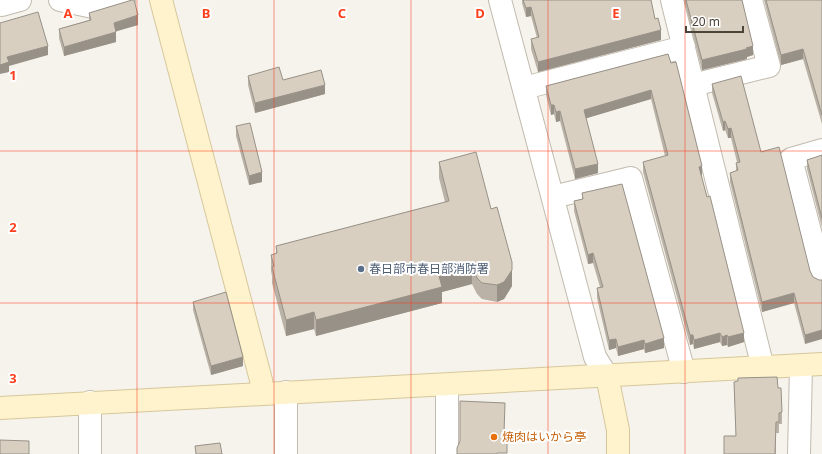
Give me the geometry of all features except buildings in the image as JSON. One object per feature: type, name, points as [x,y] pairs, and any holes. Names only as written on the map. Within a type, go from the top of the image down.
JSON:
[{"type":"street","points":[[60,0],[93,7],[124,0]]},
{"type":"street","points":[[161,0],[261,380],[263,393]]},
{"type":"street","points":[[500,0],[595,357],[607,376],[618,430],[618,454]]},
{"type":"street","points":[[672,0],[763,368]]},
{"type":"street","points":[[693,85],[768,66],[751,0]]},
{"type":"street","points":[[524,88],[684,47]]},
{"type":"street","points":[[822,150],[791,159],[822,277]]},
{"type":"street","points":[[553,198],[631,178],[684,372]]},
{"type":"street","points":[[0,408],[263,393],[801,367],[822,364]]},
{"type":"street","points":[[799,454],[801,367]]},
{"type":"street","points":[[447,385],[447,454]]},
{"type":"street","points":[[286,392],[286,454]]},
{"type":"street","points":[[90,402],[90,454]]},
{"type":"place","name":"春日部市春日部消防署","points":[[361,269]]},
{"type":"place","name":"焼肉はいから亭","points":[[494,437]]}]
